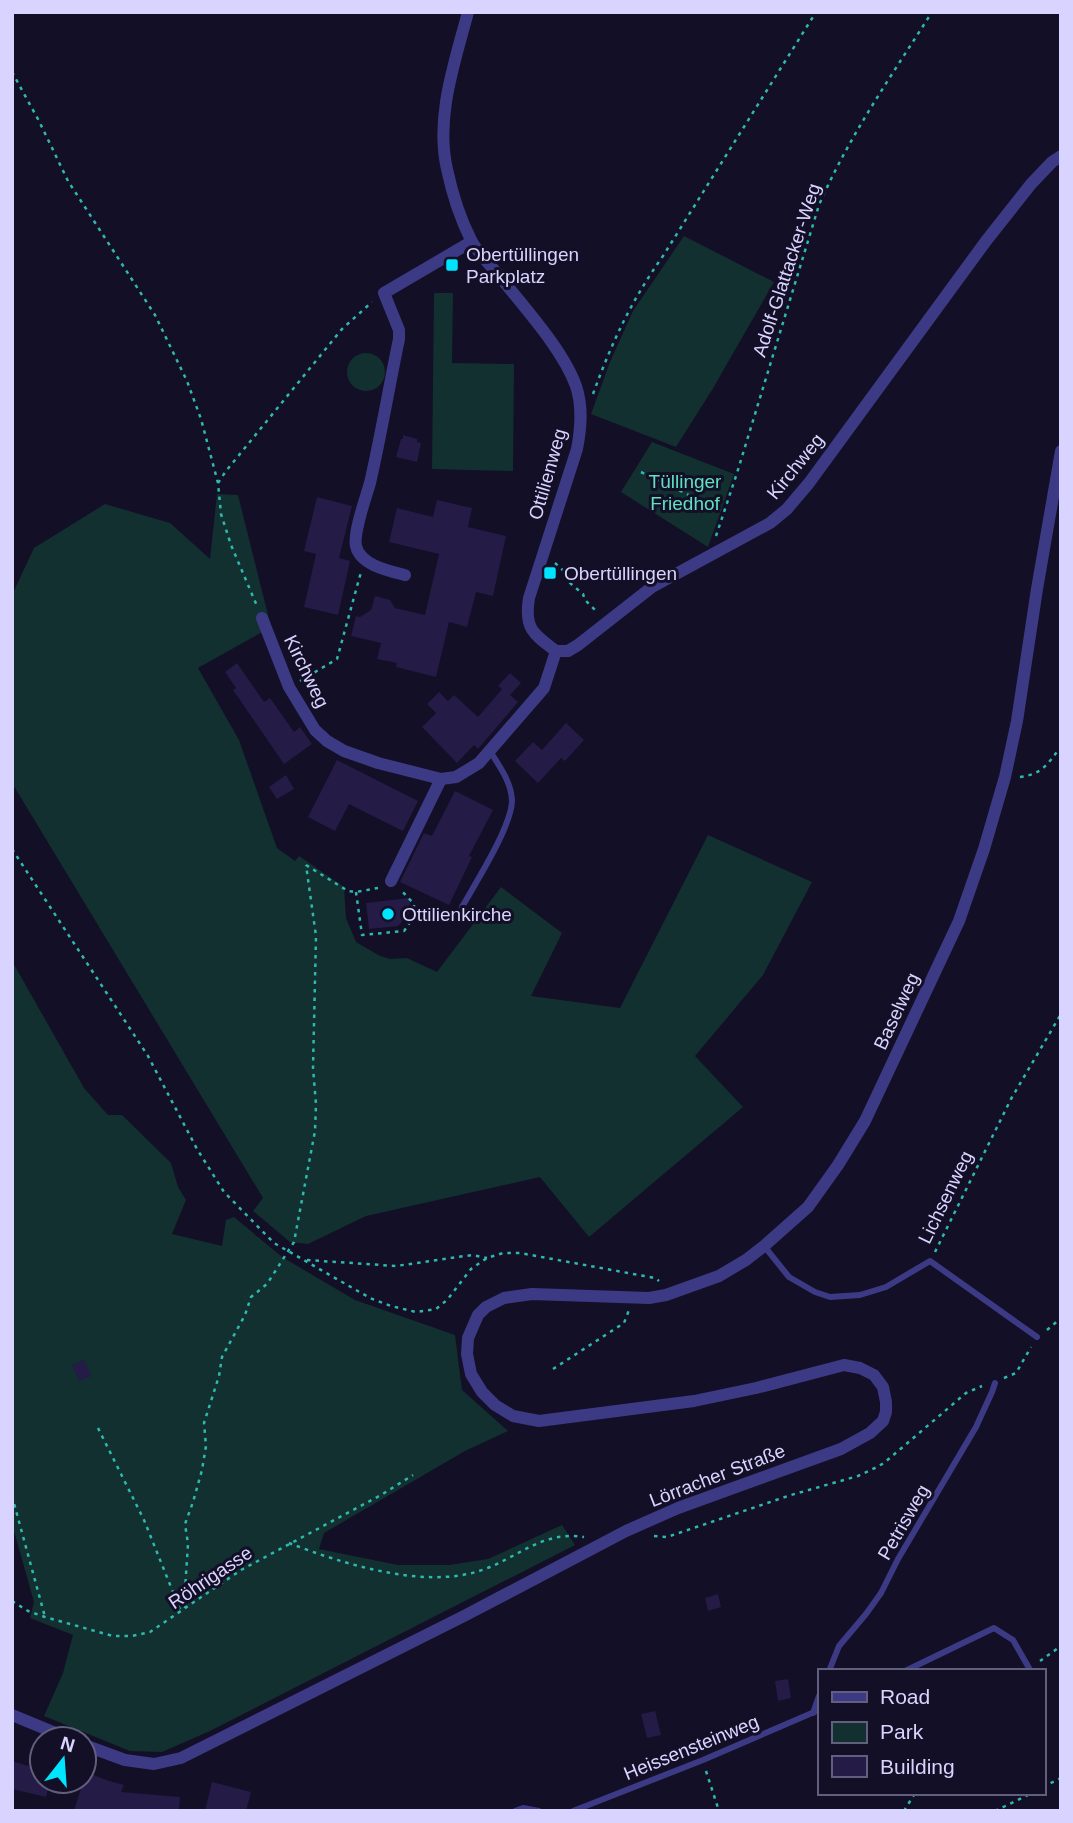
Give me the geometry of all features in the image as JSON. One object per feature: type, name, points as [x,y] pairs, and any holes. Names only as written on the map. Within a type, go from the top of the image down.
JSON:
[{"type":"street","name":"Ottilienweg","points":[[468,12],[448,90],[444,129],[446,167],[471,242],[562,358],[576,387],[581,415],[578,449],[529,598],[526,615],[531,629],[539,639],[556,650]]},
{"type":"street","name":"Kirchweg","points":[[556,650],[568,651],[578,645],[652,587],[770,523],[787,509],[809,483],[993,232],[1031,184],[1061,156]]},
{"type":"street","points":[[405,575],[383,569],[364,559],[356,548],[356,536],[370,482],[399,339],[399,330],[384,293],[471,242]]},
{"type":"street","name":"Baselweg","points":[[474,1325],[478,1315],[486,1307],[504,1298],[532,1294],[649,1298],[719,1276],[746,1260],[808,1207],[838,1165],[865,1121],[959,921],[984,849],[1017,721],[1061,452]]},
{"type":"street","name":"Kirchweg","points":[[262,618],[289,687],[315,730],[338,748],[378,763],[441,779]]},
{"type":"street","points":[[391,881],[441,779],[456,777],[479,763],[490,751],[544,688],[556,650]]},
{"type":"street","name":"Lörracher Straße","points":[[98,1750],[125,1760],[154,1764],[181,1758],[626,1531],[678,1508],[841,1449],[870,1433],[883,1421],[886,1412],[883,1387],[874,1375],[860,1368],[844,1365],[694,1401],[539,1421],[513,1416],[495,1405],[482,1392],[471,1374],[467,1354],[468,1338],[474,1325]]},
{"type":"street","points":[[12,1715],[36,1725]]},
{"type":"lane","points":[[462,907],[510,813],[512,799],[507,780],[490,751]]},
{"type":"lane","name":"Lichsenweg","points":[[764,1246],[789,1277],[830,1297],[860,1295],[886,1287],[930,1261]]},
{"type":"lane","points":[[930,1261],[1037,1337]]},
{"type":"lane","name":"Petrisweg","points":[[830,1669],[839,1646],[881,1593],[898,1559],[976,1427],[995,1383]]},
{"type":"lane","points":[[909,1669],[994,1628],[1013,1640],[1029,1668]]},
{"type":"lane","name":"Heissensteinweg","points":[[573,1811],[816,1712]]},
{"type":"lane","points":[[515,1811],[523,1808],[539,1811]]},
{"type":"path","points":[[581,415],[593,397],[608,354],[627,313],[816,12]]},
{"type":"path","name":"Adolf-Glattacker-Weg","points":[[709,556],[819,205],[834,169],[932,12]]},
{"type":"path","points":[[12,72],[68,181],[155,316],[182,370],[201,419],[218,483],[221,514],[262,618]]},
{"type":"path","points":[[218,483],[342,329],[384,293]]},
{"type":"path","points":[[641,472],[724,512]]},
{"type":"path","points":[[544,554],[568,575],[570,583],[594,609]]},
{"type":"path","points":[[289,687],[337,659],[364,559]]},
{"type":"path","points":[[1004,777],[1021,777],[1042,771],[1061,747]]},
{"type":"path","points":[[12,849],[148,1056],[223,1192],[274,1243],[370,1298],[416,1312],[436,1309],[447,1300],[471,1269],[487,1258],[503,1253],[520,1253],[655,1278],[663,1283],[666,1294]]},
{"type":"path","points":[[186,1608],[188,1544],[185,1524],[202,1470],[206,1446],[204,1423],[219,1376],[222,1357],[245,1315],[251,1297],[267,1284],[293,1242],[311,1156],[316,1118],[313,1068],[316,936],[306,865],[348,891],[380,888],[391,881]]},
{"type":"path","points":[[356,892],[362,935],[404,931],[414,913],[414,904],[404,893]]},
{"type":"path","name":"Lichsenweg","points":[[930,1261],[1011,1099],[1061,1014]]},
{"type":"path","points":[[303,1260],[396,1266],[472,1255],[487,1258]]},
{"type":"path","points":[[553,1369],[624,1323],[630,1298]]},
{"type":"path","points":[[626,1531],[667,1537],[791,1495],[858,1476],[884,1464],[966,1393],[1016,1373],[1037,1337],[1061,1318]]},
{"type":"path","points":[[97,1428],[144,1520],[181,1612]]},
{"type":"path","name":"Röhrigasse","points":[[12,1601],[45,1617],[113,1636],[150,1632],[242,1570],[413,1475]]},
{"type":"path","points":[[12,1496],[45,1617]]},
{"type":"path","points":[[289,1543],[326,1557],[391,1573],[429,1578],[476,1572],[556,1536],[585,1537],[592,1548]]},
{"type":"path","points":[[1029,1668],[1061,1646]]},
{"type":"path","points":[[703,1760],[719,1811]]},
{"type":"path","points":[[1045,1786],[1061,1778]]},
{"type":"path","points":[[904,1811],[914,1795]]},
{"type":"path","points":[[995,1811],[1028,1795]]},
{"type":"green space","points":[[684,236],[774,282],[676,447],[591,414],[633,311]]},
{"type":"green space","points":[[434,293],[453,293],[452,363],[514,364],[513,471],[432,469]]},
{"type":"green space","points":[[366,353],[379,359],[385,372],[379,385],[366,391],[353,385],[347,372],[353,359]]},
{"type":"green space","name":"Tüllinger Friedhof","points":[[652,442],[734,474],[708,547],[621,492]]},
{"type":"green space","points":[[217,494],[238,495],[271,627],[198,668],[239,740],[277,848],[295,861],[299,856],[344,887],[346,918],[356,942],[380,956],[390,959],[407,958],[437,972],[501,887],[562,933],[531,996],[620,1008],[708,835],[812,882],[763,975],[695,1056],[743,1107],[589,1237],[540,1177],[366,1216],[308,1244],[290,1242],[253,1211],[263,1198],[12,783],[12,595],[34,548],[105,504],[170,523],[210,559]]},
{"type":"green space","points":[[12,961],[84,1088],[108,1115],[122,1115],[171,1163],[178,1187],[186,1200],[172,1234],[222,1246],[226,1220],[234,1217],[282,1257],[355,1300],[455,1335],[462,1390],[508,1431],[465,1451],[324,1533],[319,1549],[398,1565],[449,1565],[488,1559],[562,1525],[575,1545],[210,1731],[162,1752],[130,1751],[98,1738],[98,1725],[66,1725],[44,1716],[63,1673],[73,1635],[30,1618],[34,1602],[12,1524]]},
{"type":"building","points":[[403,435],[421,443],[417,462],[396,457]]},
{"type":"building","points":[[317,497],[352,506],[339,558],[350,561],[338,615],[304,607],[316,554],[304,551]]},
{"type":"building","points":[[437,500],[472,508],[468,527],[506,536],[493,596],[476,592],[467,627],[449,622],[436,677],[396,667],[397,663],[377,659],[381,643],[351,636],[356,616],[360,617],[371,610],[375,596],[390,600],[395,608],[425,615],[439,554],[389,542],[397,508],[433,517]]},
{"type":"building","points":[[237,663],[264,702],[270,698],[294,732],[300,727],[312,744],[284,764],[233,690],[236,688],[225,672]]},
{"type":"building","points":[[510,673],[521,683],[510,695],[518,702],[478,749],[474,745],[457,763],[422,727],[436,713],[427,704],[439,692],[448,701],[454,695],[478,717],[502,689],[498,686]]},
{"type":"building","points":[[566,723],[584,740],[565,761],[561,758],[538,783],[515,761],[533,742],[542,750]]},
{"type":"building","points":[[337,760],[418,801],[403,831],[349,804],[335,831],[308,817]]},
{"type":"building","points":[[286,775],[294,789],[277,799],[269,787]]},
{"type":"building","points":[[455,791],[493,810],[469,856],[472,857],[449,905],[400,882],[424,833],[432,836]]},
{"type":"building","name":"Ottilienkirche","points":[[409,898],[411,911],[398,926],[369,929],[366,903]]},
{"type":"building","points":[[84,1360],[91,1376],[79,1381],[72,1365]]},
{"type":"building","points":[[718,1594],[721,1607],[708,1611],[705,1598]]},
{"type":"building","points":[[788,1679],[791,1698],[778,1701],[775,1681]]},
{"type":"building","points":[[655,1711],[661,1735],[647,1738],[641,1714]]},
{"type":"building","points":[[12,1761],[28,1766],[28,1793],[12,1789]]},
{"type":"building","points":[[98,1777],[124,1785],[121,1792],[180,1797],[179,1811],[74,1811],[79,1795],[98,1795]]},
{"type":"building","points":[[212,1782],[251,1792],[246,1811],[205,1811]]},
{"type":"place","name":"Obertüllingen Parkplatz","points":[[452,265]]},
{"type":"place","name":"Obertüllingen","points":[[550,573]]},
{"type":"place","name":"Ottilienkirche","points":[[388,914]]}]
